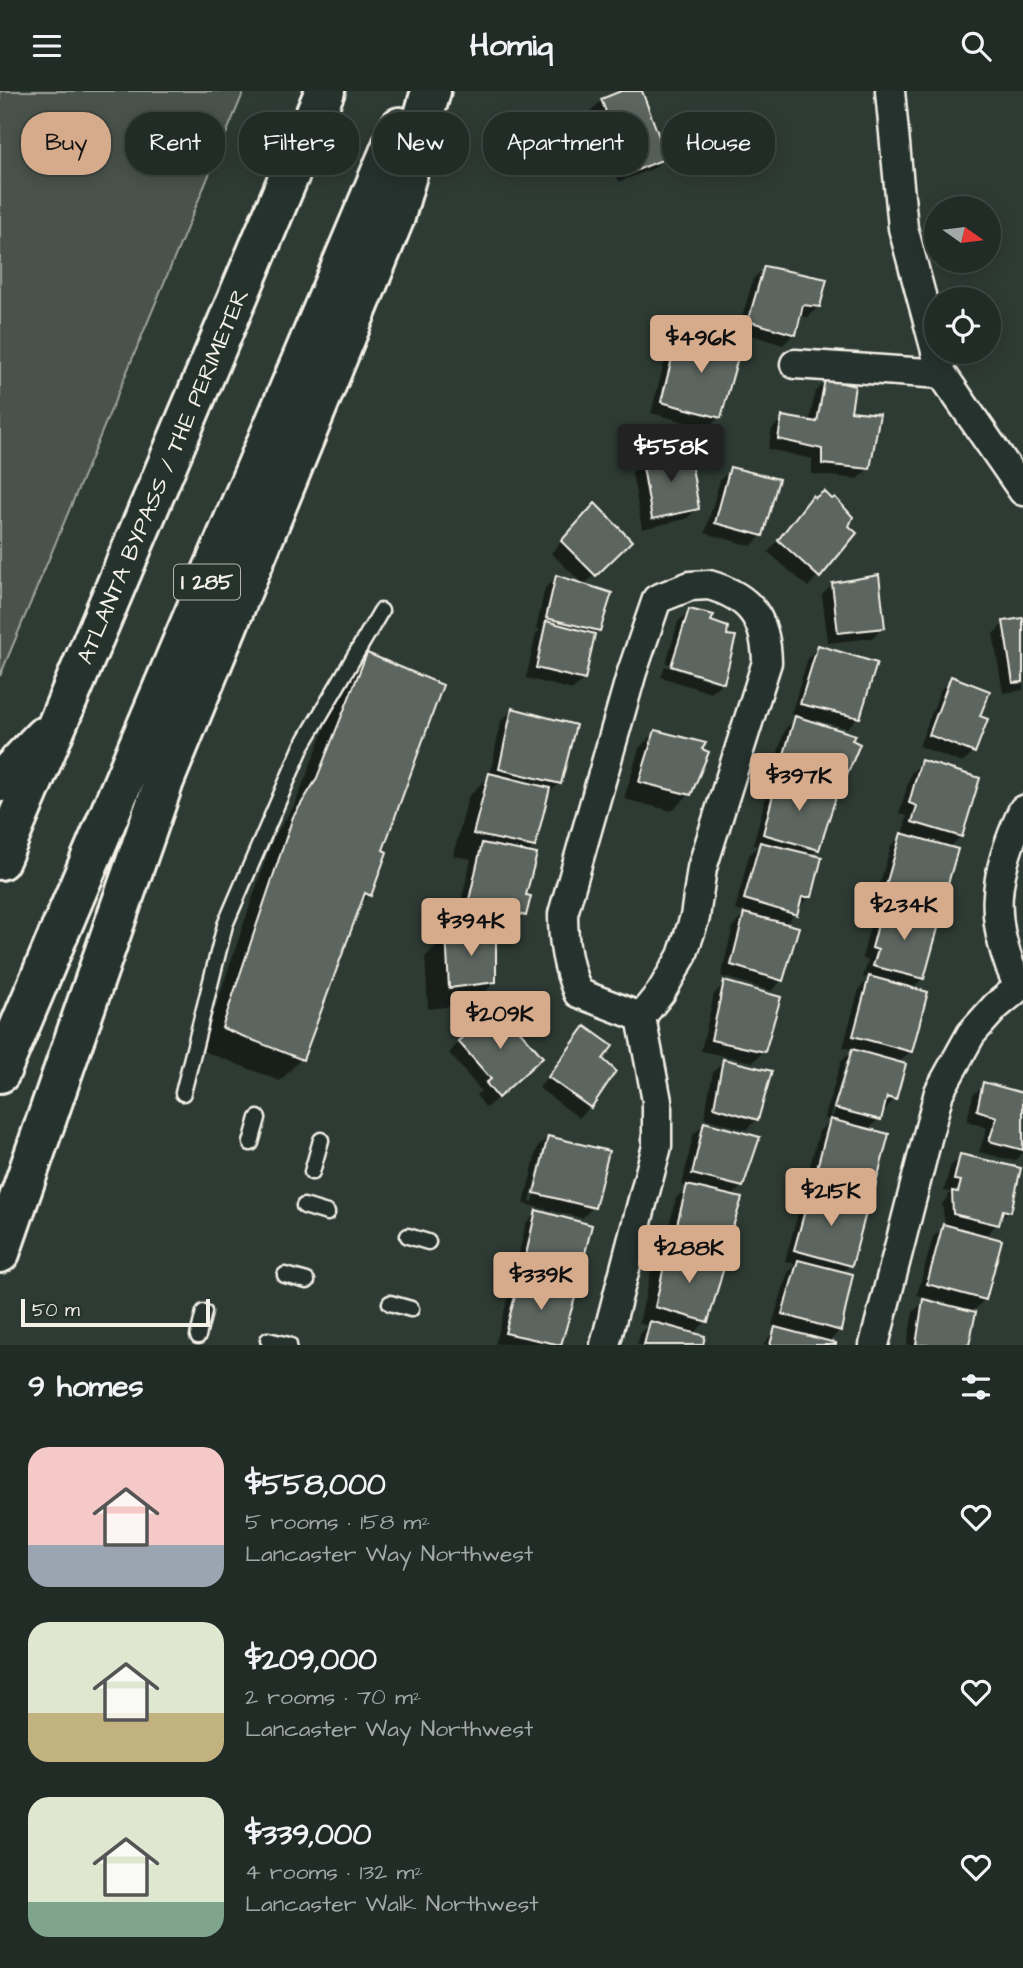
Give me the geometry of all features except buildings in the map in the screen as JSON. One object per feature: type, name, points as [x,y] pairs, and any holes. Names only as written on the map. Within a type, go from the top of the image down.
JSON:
[{"type":"highway","name":"ATLANTA BYPASS / THE PERIMETER","points":[[0,860],[325,91]]},
{"type":"highway","name":"I 285","points":[[0,1073],[415,91]]},
{"type":"highway","points":[[0,1253],[164,781],[395,217],[431,91]]},
{"type":"highway","points":[[0,782],[59,721]]},
{"type":"street","points":[[890,91],[903,227],[924,306]]},
{"type":"street","points":[[796,364],[924,359]]},
{"type":"street","points":[[941,364],[1023,491]]},
{"type":"street","points":[[605,1345],[657,1146],[657,1101],[644,1028],[682,956],[695,917],[702,868],[767,662],[766,640],[760,620],[738,596],[709,585],[690,586],[657,599],[632,672],[563,914],[563,943],[569,971],[578,993],[644,1028]]},
{"type":"street","points":[[874,1345],[939,1092],[971,1034],[996,1006],[1021,988],[1006,959],[999,935],[996,904],[998,876],[1007,846],[1023,810]]},
{"type":"lane","points":[[183,1093],[225,925],[302,746],[381,611]]},
{"type":"lane","points":[[251,1143],[258,1118]]},
{"type":"lane","points":[[312,1172],[321,1140]]},
{"type":"lane","points":[[303,1206],[327,1213]]},
{"type":"lane","points":[[408,1236],[428,1242]]},
{"type":"lane","points":[[285,1275],[307,1281]]},
{"type":"lane","points":[[390,1303],[411,1309]]},
{"type":"lane","points":[[198,1336],[204,1312]]},
{"type":"lane","points":[[268,1339],[289,1345]]},
{"type":"shaded area","points":[[0,91],[244,91],[225,137],[225,112],[125,112],[125,175],[209,175],[0,676]]}]
